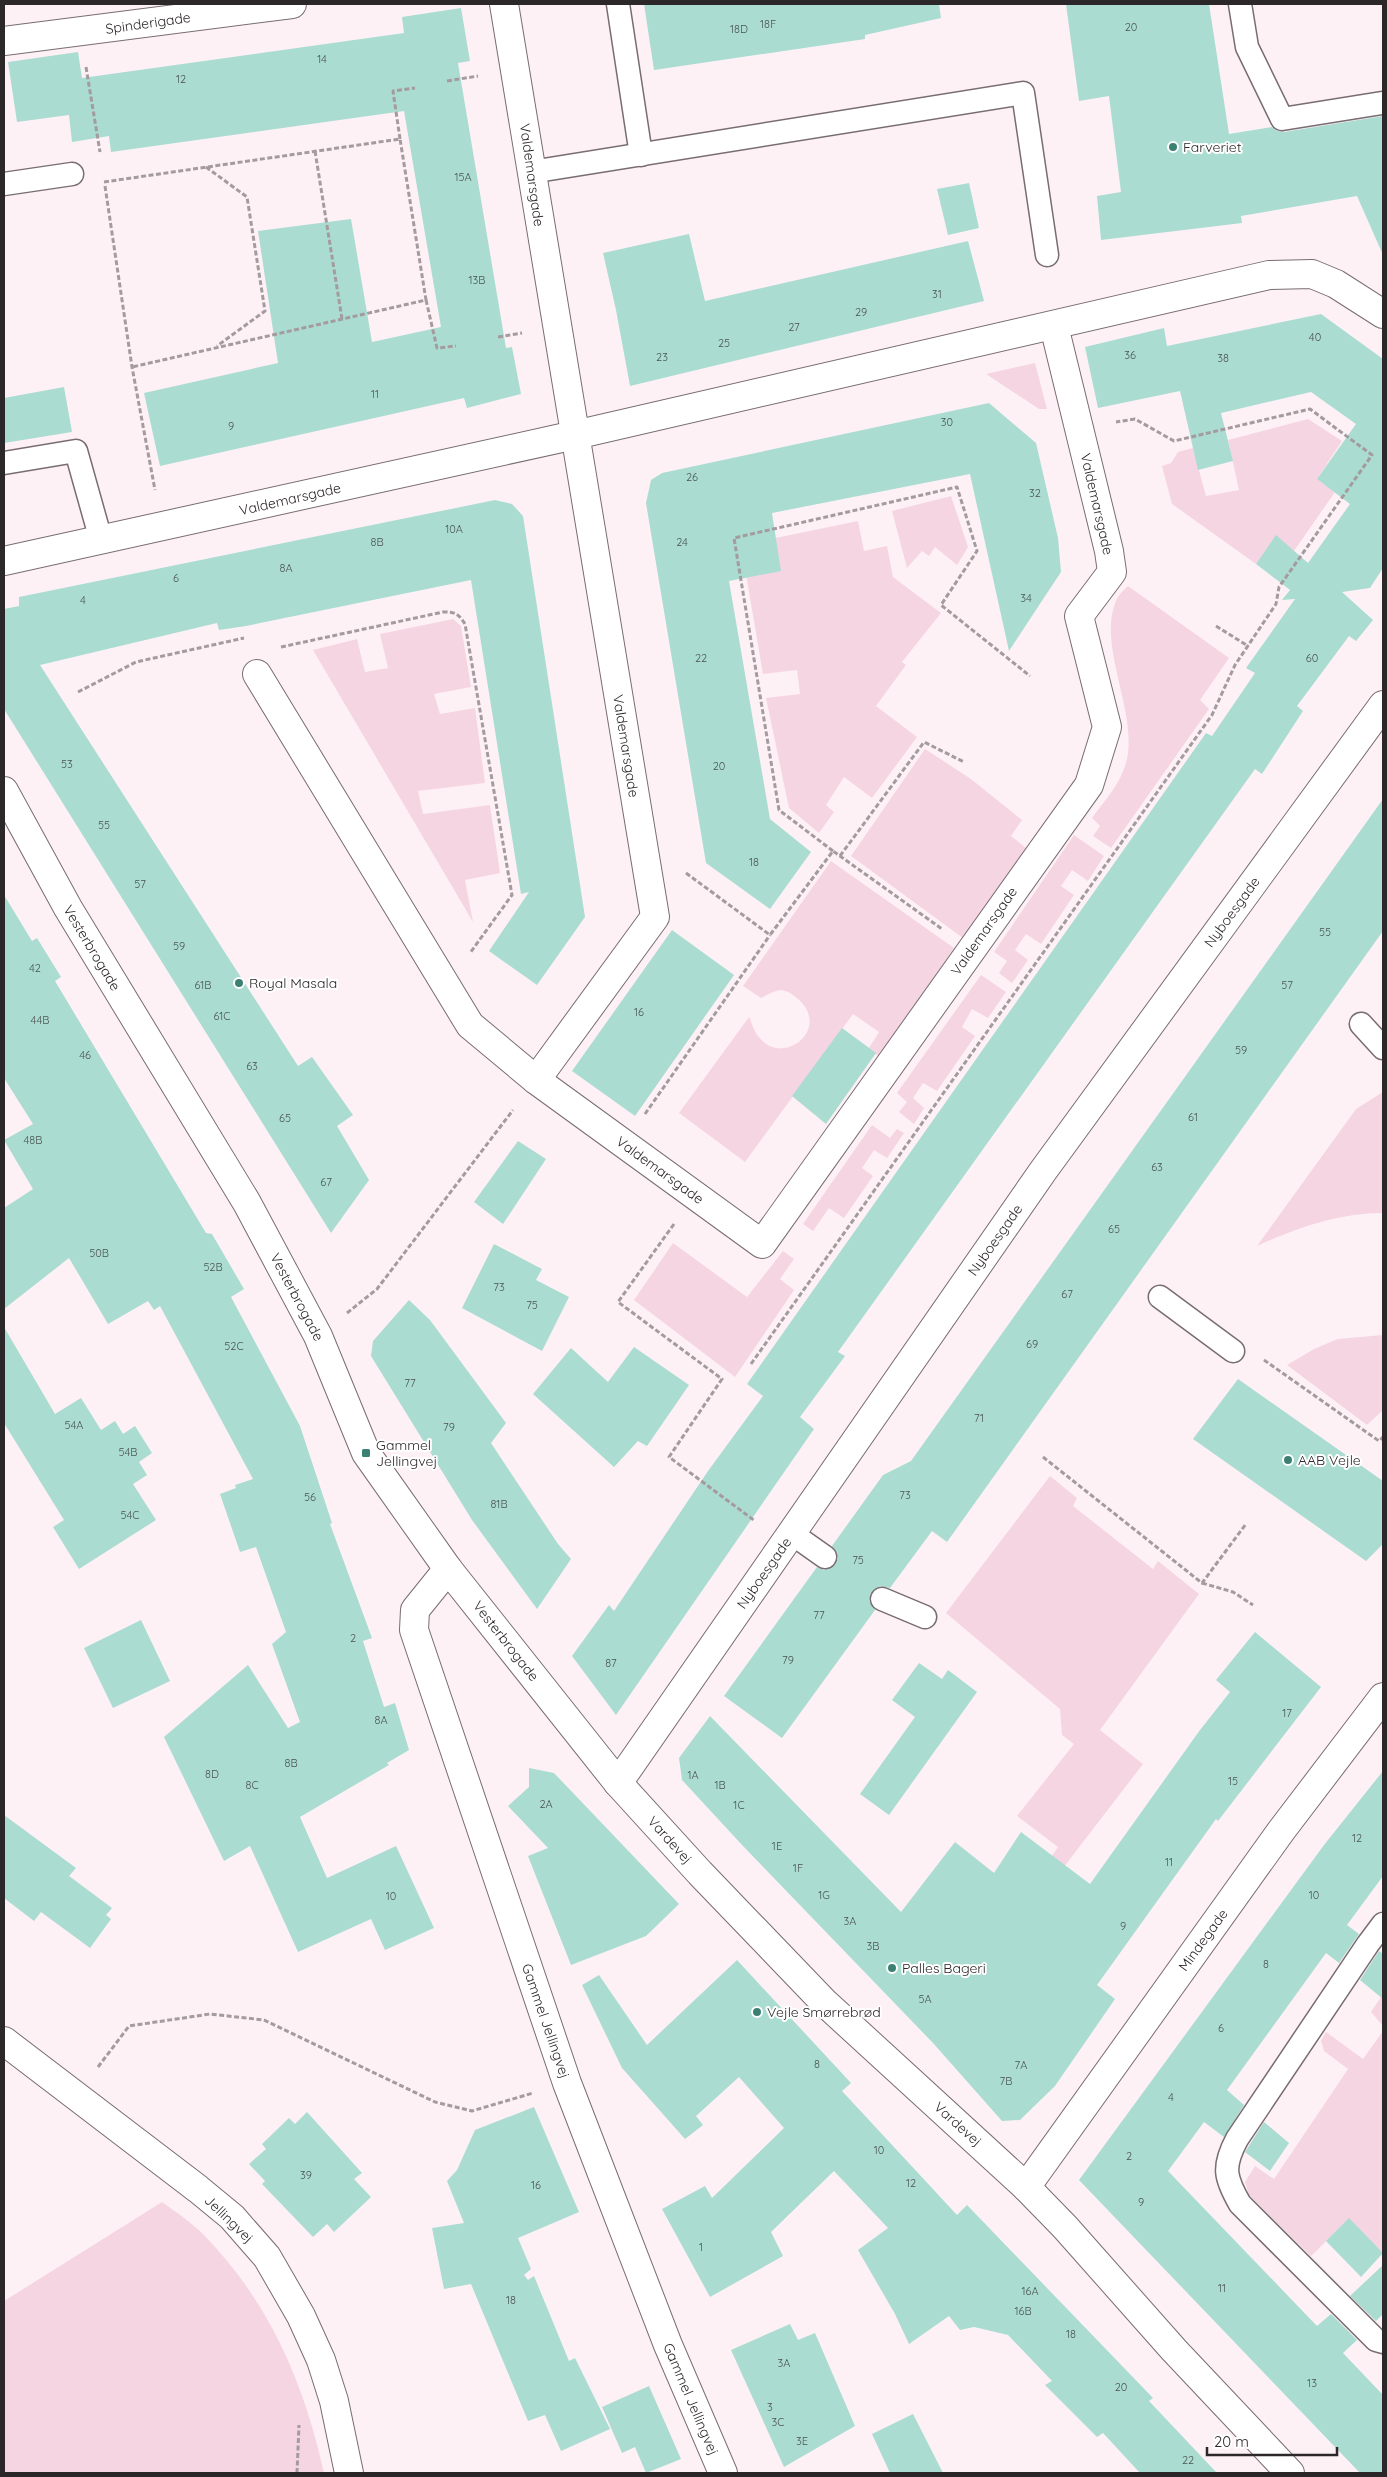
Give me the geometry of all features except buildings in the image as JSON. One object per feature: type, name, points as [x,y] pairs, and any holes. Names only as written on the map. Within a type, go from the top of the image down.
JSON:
[{"type":"street","name":"Spinderigade","points":[[4,41],[292,4]]},
{"type":"street","name":"Valdemarsgade","points":[[504,4],[655,917],[536,1080]]},
{"type":"street","name":"Valdemarsgade","points":[[4,561],[575,435],[1269,275],[1312,274],[1336,284],[1383,314]]},
{"type":"street","name":"Valdemarsgade","points":[[257,674],[470,1025],[536,1080],[762,1244],[1089,785],[1107,727],[1079,616],[1112,572],[1109,551],[1054,326]]},
{"type":"street","name":"Nyboesgade","points":[[618,1783],[1042,1171],[1383,706]]},
{"type":"street","name":"Vesterbrogade","points":[[4,791],[68,908],[247,1203],[318,1336],[366,1453],[448,1569],[618,1783]]},
{"type":"street","name":"Gammel Jellingvej","points":[[448,1569],[415,1610],[414,1630],[567,2083],[668,2345],[722,2473]]},
{"type":"street","name":"Mindegade","points":[[1026,2187],[1281,1831],[1381,1705]]},
{"type":"street","name":"Vardevej","points":[[618,1783],[700,1873],[823,2001],[1026,2187],[1065,2227],[1174,2350],[1290,2473]]},
{"type":"street","name":"Jellingvej","points":[[4,2041],[232,2217],[267,2257],[301,2316],[321,2360],[334,2401],[349,2473]]},
{"type":"lane","points":[[618,4],[641,155]]},
{"type":"lane","points":[[1240,4],[1247,47],[1282,119],[1382,103]]},
{"type":"lane","points":[[532,172],[1024,93],[1047,255]]},
{"type":"lane","points":[[4,184],[72,174]]},
{"type":"lane","points":[[4,463],[76,451],[101,540]]},
{"type":"lane","points":[[1361,1024],[1383,1048]]},
{"type":"lane","points":[[1160,1297],[1233,1351]]},
{"type":"lane","points":[[787,1538],[825,1557]]},
{"type":"lane","points":[[882,1599],[925,1618]]},
{"type":"lane","points":[[1383,1924],[1237,2139],[1226,2167],[1229,2185],[1240,2204],[1376,2340],[1383,2342]]},
{"type":"path","points":[[80,32],[100,154]]},
{"type":"path","points":[[414,88],[394,91],[426,300],[437,348],[456,346]]},
{"type":"path","points":[[104,182],[400,138]]},
{"type":"path","points":[[315,151],[342,319]]},
{"type":"path","points":[[206,166],[246,197],[265,311],[214,348]]},
{"type":"path","points":[[103,172],[132,367],[161,527]]},
{"type":"path","points":[[132,367],[426,300]]},
{"type":"path","points":[[971,950],[779,810],[734,538],[957,487],[977,551],[941,605],[1030,676]]},
{"type":"path","points":[[279,647],[442,612],[454,612],[460,615],[465,624],[512,896],[447,986]]},
{"type":"path","points":[[1216,626],[1248,646]]},
{"type":"path","points":[[78,692],[136,662],[244,638],[247,646]]},
{"type":"path","points":[[840,856],[924,742],[964,762]]},
{"type":"path","points":[[624,1144],[770,935],[833,851]]},
{"type":"path","points":[[647,868],[685,872],[770,935]]},
{"type":"path","points":[[318,1336],[377,1288],[536,1080]]},
{"type":"path","points":[[695,1195],[618,1302],[722,1379],[669,1457],[787,1538]]},
{"type":"path","points":[[1263,1359],[1379,1441],[1383,1437]]},
{"type":"path","points":[[1043,1456],[1202,1583],[1233,1592],[1253,1605]]},
{"type":"path","points":[[1202,1583],[1246,1524]]},
{"type":"path","points":[[76,2096],[129,2026],[210,2014],[264,2020],[435,2102],[472,2111],[567,2083]]},
{"type":"shaded area","points":[[1035,363],[1047,409],[1039,409],[986,374]]},
{"type":"shaded area","points":[[1308,419],[1342,441],[1317,479],[1335,492],[1294,551],[1276,536],[1256,564],[1172,504],[1162,466],[1171,463],[1178,452],[1193,448],[1206,496],[1239,490],[1228,440]]},
{"type":"shaded area","points":[[951,496],[968,547],[957,565],[935,547],[929,556],[922,551],[907,568],[892,511]]},
{"type":"shaded area","points":[[858,521],[864,551],[887,546],[893,577],[941,613],[902,662],[906,665],[876,706],[917,737],[872,798],[844,777],[826,805],[834,812],[819,833],[789,808],[766,698],[800,694],[797,670],[763,674],[741,545]]},
{"type":"shaded area","points":[[1128,586],[1229,658],[1200,700],[1209,709],[1111,848],[1093,836],[1100,826],[1092,818],[1117,783],[1127,759],[1129,740],[1127,720],[1114,657],[1111,618],[1116,601]]},
{"type":"shaded area","points":[[453,619],[461,626],[471,687],[434,694],[440,714],[475,708],[485,783],[418,791],[423,814],[490,805],[500,873],[465,880],[473,922],[313,650],[357,639],[365,672],[388,668],[380,634]]},
{"type":"shaded area","points":[[925,749],[971,779],[1022,820],[1011,836],[1026,848],[963,938],[851,856]]},
{"type":"shaded area","points":[[1074,835],[1104,856],[1088,881],[1072,870],[1061,886],[1074,895],[1041,944],[1026,934],[1015,950],[1028,960],[1012,983],[999,973],[1007,961],[994,952]]},
{"type":"shaded area","points":[[831,861],[954,948],[879,1057],[869,1048],[879,1032],[853,1014],[745,1162],[679,1113],[749,1017],[757,1035],[769,1045],[780,1048],[791,1047],[800,1041],[807,1032],[810,1022],[807,1011],[793,995],[780,990],[761,998],[743,986]]},
{"type":"shaded area","points":[[981,975],[1006,992],[988,1018],[972,1009],[962,1027],[975,1036],[937,1091],[923,1083],[913,1098],[924,1108],[914,1124],[899,1112],[907,1102],[897,1093]]},
{"type":"shaded area","points":[[1383,1092],[1383,1213],[1351,1216],[1318,1223],[1287,1233],[1257,1246],[1356,1109]]},
{"type":"shaded area","points":[[872,1125],[890,1138],[897,1129],[904,1133],[887,1158],[874,1150],[862,1168],[873,1176],[844,1218],[829,1208],[813,1231],[803,1224]]},
{"type":"shaded area","points":[[673,1243],[747,1297],[783,1251],[794,1259],[780,1279],[794,1290],[735,1377],[634,1300]]},
{"type":"shaded area","points":[[1383,1335],[1383,1410],[1367,1425],[1287,1365],[1314,1349],[1338,1339]]},
{"type":"shaded area","points":[[1050,1476],[1077,1498],[1073,1506],[1153,1569],[1158,1561],[1199,1594],[1100,1730],[1143,1764],[1060,1872],[1047,1863],[1058,1847],[1017,1816],[1074,1744],[1062,1735],[1060,1709],[946,1613]]},
{"type":"shaded area","points":[[1383,1994],[1383,2026],[1371,2012]]},
{"type":"shaded area","points":[[1383,2031],[1383,2253],[1349,2219],[1311,2256],[1249,2195],[1245,2182],[1255,2166],[1274,2179],[1348,2069],[1324,2051],[1321,2041],[1326,2032],[1363,2059]]},
{"type":"shaded area","points":[[162,2202],[201,2232],[225,2258],[264,2314],[294,2374],[324,2473],[4,2473],[4,2301]]},
{"type":"place","name":"Farveriet","points":[[1173,147]]},
{"type":"place","name":"Royal Masala","points":[[239,983]]},
{"type":"place","name":"Gammel Jellingvej","points":[[366,1453]]},
{"type":"place","name":"AAB Vejle","points":[[1288,1460]]},
{"type":"place","name":"Palles Bageri","points":[[892,1968]]},
{"type":"place","name":"Vejle Smørrebrød","points":[[757,2012]]}]
